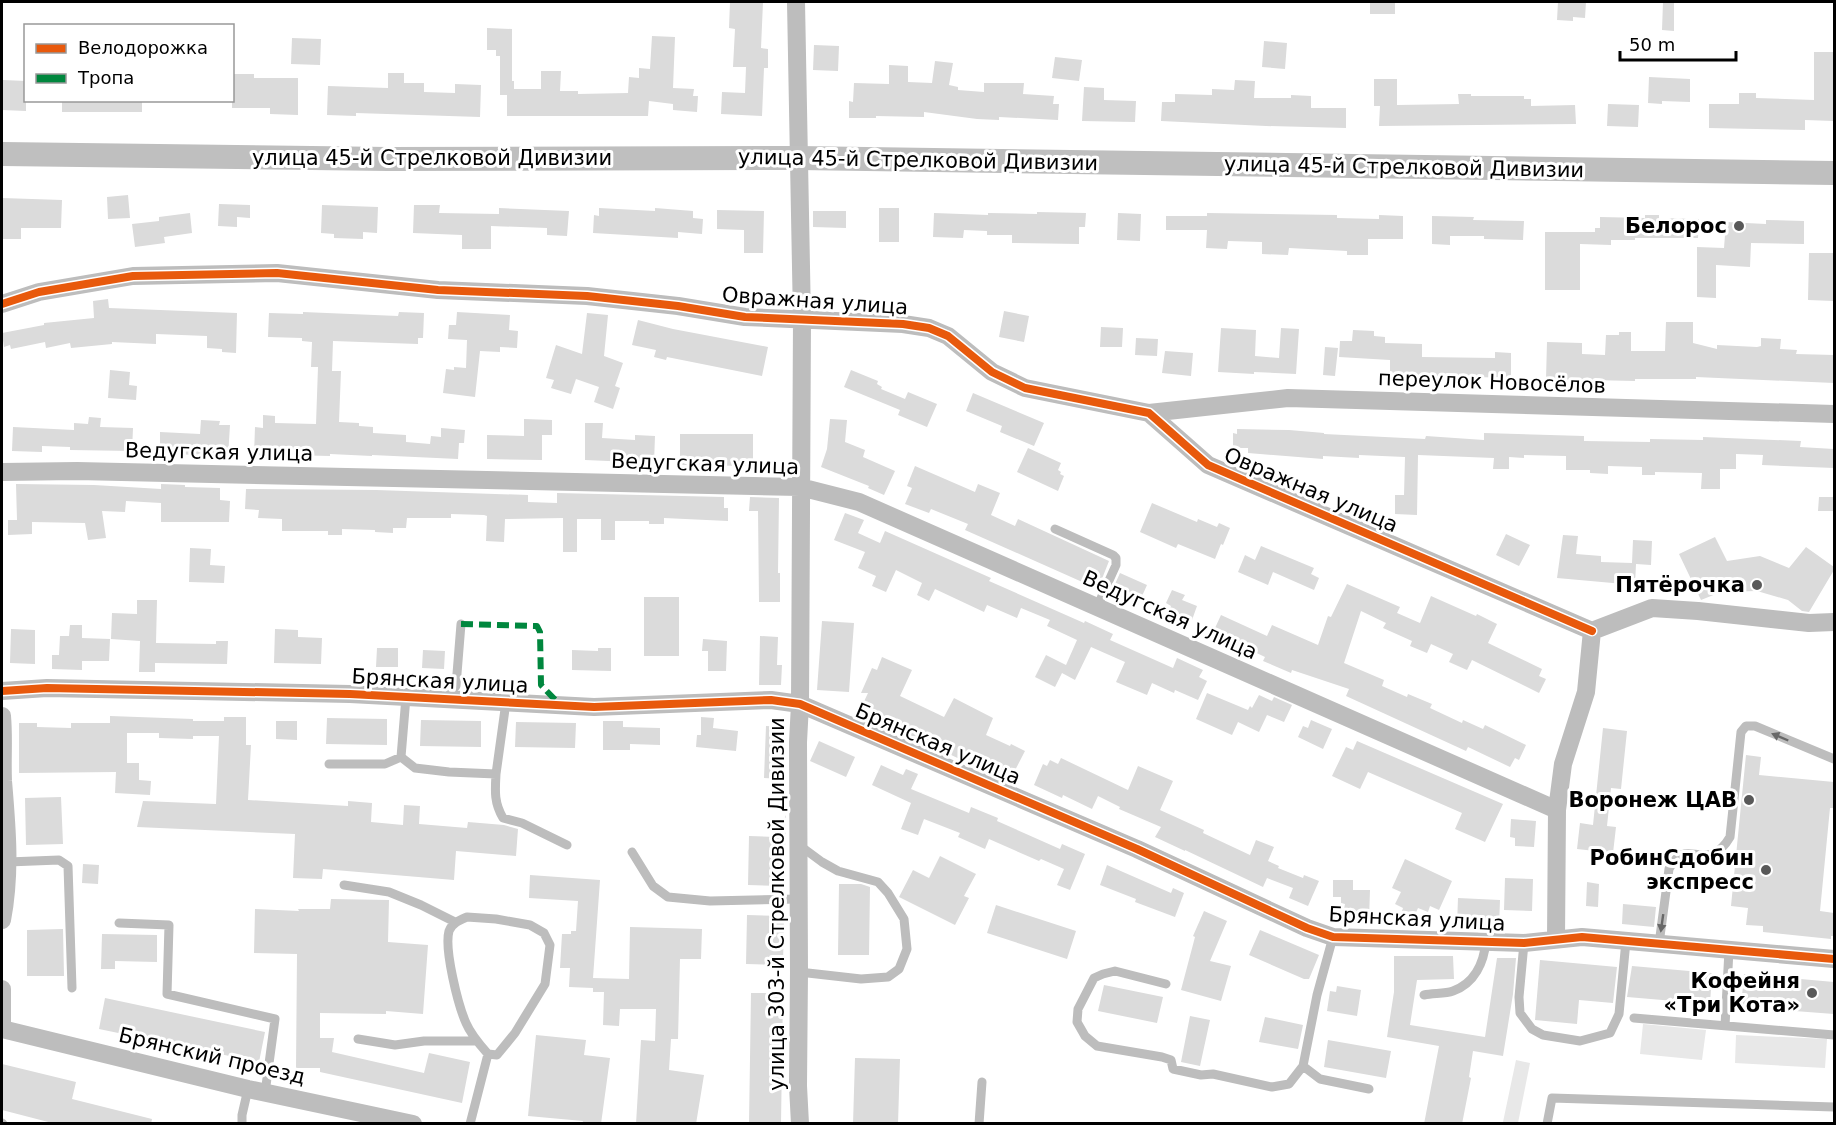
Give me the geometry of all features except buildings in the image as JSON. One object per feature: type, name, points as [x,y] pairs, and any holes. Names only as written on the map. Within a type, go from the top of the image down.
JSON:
[{"type":"main road","name":"улица 45-й Стрелковой Дивизии","points":[[2,154],[388,159],[799,158],[1834,173]]},
{"type":"street","name":"улица 303-й Стрелковой Дивизии","points":[[796,2],[802,320],[798,742],[798,1086],[800,1124]]},
{"type":"street","name":"Овражная улица","points":[[2,304],[39,292],[133,276],[277,273],[438,290],[587,296],[678,306],[746,317],[903,324],[929,328],[948,336],[992,372],[1025,388],[1149,413],[1208,465],[1593,631]]},
{"type":"street","name":"переулок Новосёлов","points":[[1149,413],[1288,398],[1834,414]]},
{"type":"street","name":"Ведугская улица","points":[[2,472],[800,487],[859,502],[1557,810]]},
{"type":"street","points":[[1556,939],[1557,810],[1563,764],[1586,692],[1593,631],[1652,608],[1809,623],[1834,622]]},
{"type":"street","name":"Брянская улица","points":[[2,691],[59,688],[326,694],[594,707],[771,700],[800,704],[1137,849],[1307,928],[1333,937],[1524,943],[1582,937],[1834,959]]},
{"type":"street","points":[[2,716],[8,862],[7,896],[2,920]]},
{"type":"street","points":[[2,989],[2,1029]]},
{"type":"street","name":"Брянский проезд","points":[[2,1029],[256,1091],[412,1124]]},
{"type":"lane","points":[[1055,529],[1116,558],[1116,565],[1097,607]]},
{"type":"lane","points":[[442,699],[456,686],[461,624]]},
{"type":"lane","points":[[401,756],[405,697]]},
{"type":"lane","points":[[506,702],[496,774],[496,807],[503,818],[522,823],[567,844]]},
{"type":"lane","points":[[1659,944],[1670,869],[1674,859],[1687,853],[1712,854],[1724,846],[1730,837],[1741,732],[1746,726],[1755,726],[1834,759]]},
{"type":"lane","points":[[329,764],[385,764],[401,756]]},
{"type":"lane","points":[[401,756],[415,768],[496,774]]},
{"type":"lane","points":[[799,845],[838,871],[878,882],[888,893],[904,919],[907,948],[899,969],[888,977],[861,979],[799,972]]},
{"type":"lane","points":[[632,852],[653,886],[668,897],[710,901],[799,899]]},
{"type":"lane","points":[[8,862],[59,860],[68,866],[72,988]]},
{"type":"lane","points":[[344,885],[389,892],[422,905],[455,922]]},
{"type":"lane","points":[[467,917],[530,925],[544,933],[550,945],[545,984],[515,1033],[497,1054],[488,1054],[476,1041],[466,1023],[449,962],[449,931],[455,922],[467,917]]},
{"type":"lane","points":[[119,923],[169,925],[166,994],[275,1019],[256,1091],[242,1115],[242,1124]]},
{"type":"lane","points":[[1166,984],[1115,971],[1103,974],[1094,978],[1078,1009],[1077,1022],[1085,1036],[1096,1046],[1162,1057],[1171,1060],[1173,1069],[1201,1075],[1213,1074],[1272,1087],[1289,1084],[1303,1066],[1317,995],[1333,937]]},
{"type":"lane","points":[[1424,995],[1454,990],[1472,978],[1485,957],[1486,941]]},
{"type":"lane","points":[[1524,943],[1519,997],[1520,1013],[1532,1029],[1543,1035],[1580,1041],[1610,1033],[1619,1014],[1626,941]]},
{"type":"lane","points":[[1725,1026],[1729,950]]},
{"type":"lane","points":[[1634,1018],[1834,1035]]},
{"type":"lane","points":[[358,1039],[395,1045],[424,1041],[476,1041]]},
{"type":"lane","points":[[470,1124],[488,1054]]},
{"type":"lane","points":[[1303,1066],[1320,1079],[1368,1089]]},
{"type":"lane","points":[[979,1124],[982,1082]]},
{"type":"lane","points":[[1547,1124],[1552,1098],[1834,1107]]},
{"type":"shaded area","points":[[1643,1024],[1706,1030],[1702,1060],[1640,1054]]},
{"type":"shaded area","points":[[1736,1035],[1827,1039],[1825,1068],[1735,1063]]},
{"type":"shaded area","points":[[1516,1060],[1530,1063],[1518,1123],[1503,1122]]},
{"type":"marked path","points":[[461,624],[537,626],[540,632],[541,685],[560,705]]},
{"type":"cycle path","points":[[2,304],[39,292],[133,276],[277,273],[438,290],[587,296],[678,306],[745,317],[903,324],[929,328],[948,336],[992,372],[1025,388],[1149,413],[1208,465],[1592,631]]},
{"type":"cycle path","points":[[2,691],[47,688],[350,694],[594,707],[771,700],[800,704],[1137,849],[1307,928],[1333,937],[1524,943],[1582,937],[1834,959]]},
{"type":"place","name":"Белорос","points":[[1739,226]]},
{"type":"place","name":"Пятёрочка","points":[[1757,585]]},
{"type":"place","name":"Воронеж ЦАВ","points":[[1749,800]]},
{"type":"place","name":"РобинСдобин экспресс","points":[[1766,870]]},
{"type":"place","name":"Кофейня «Три Кота»","points":[[1812,993]]}]
